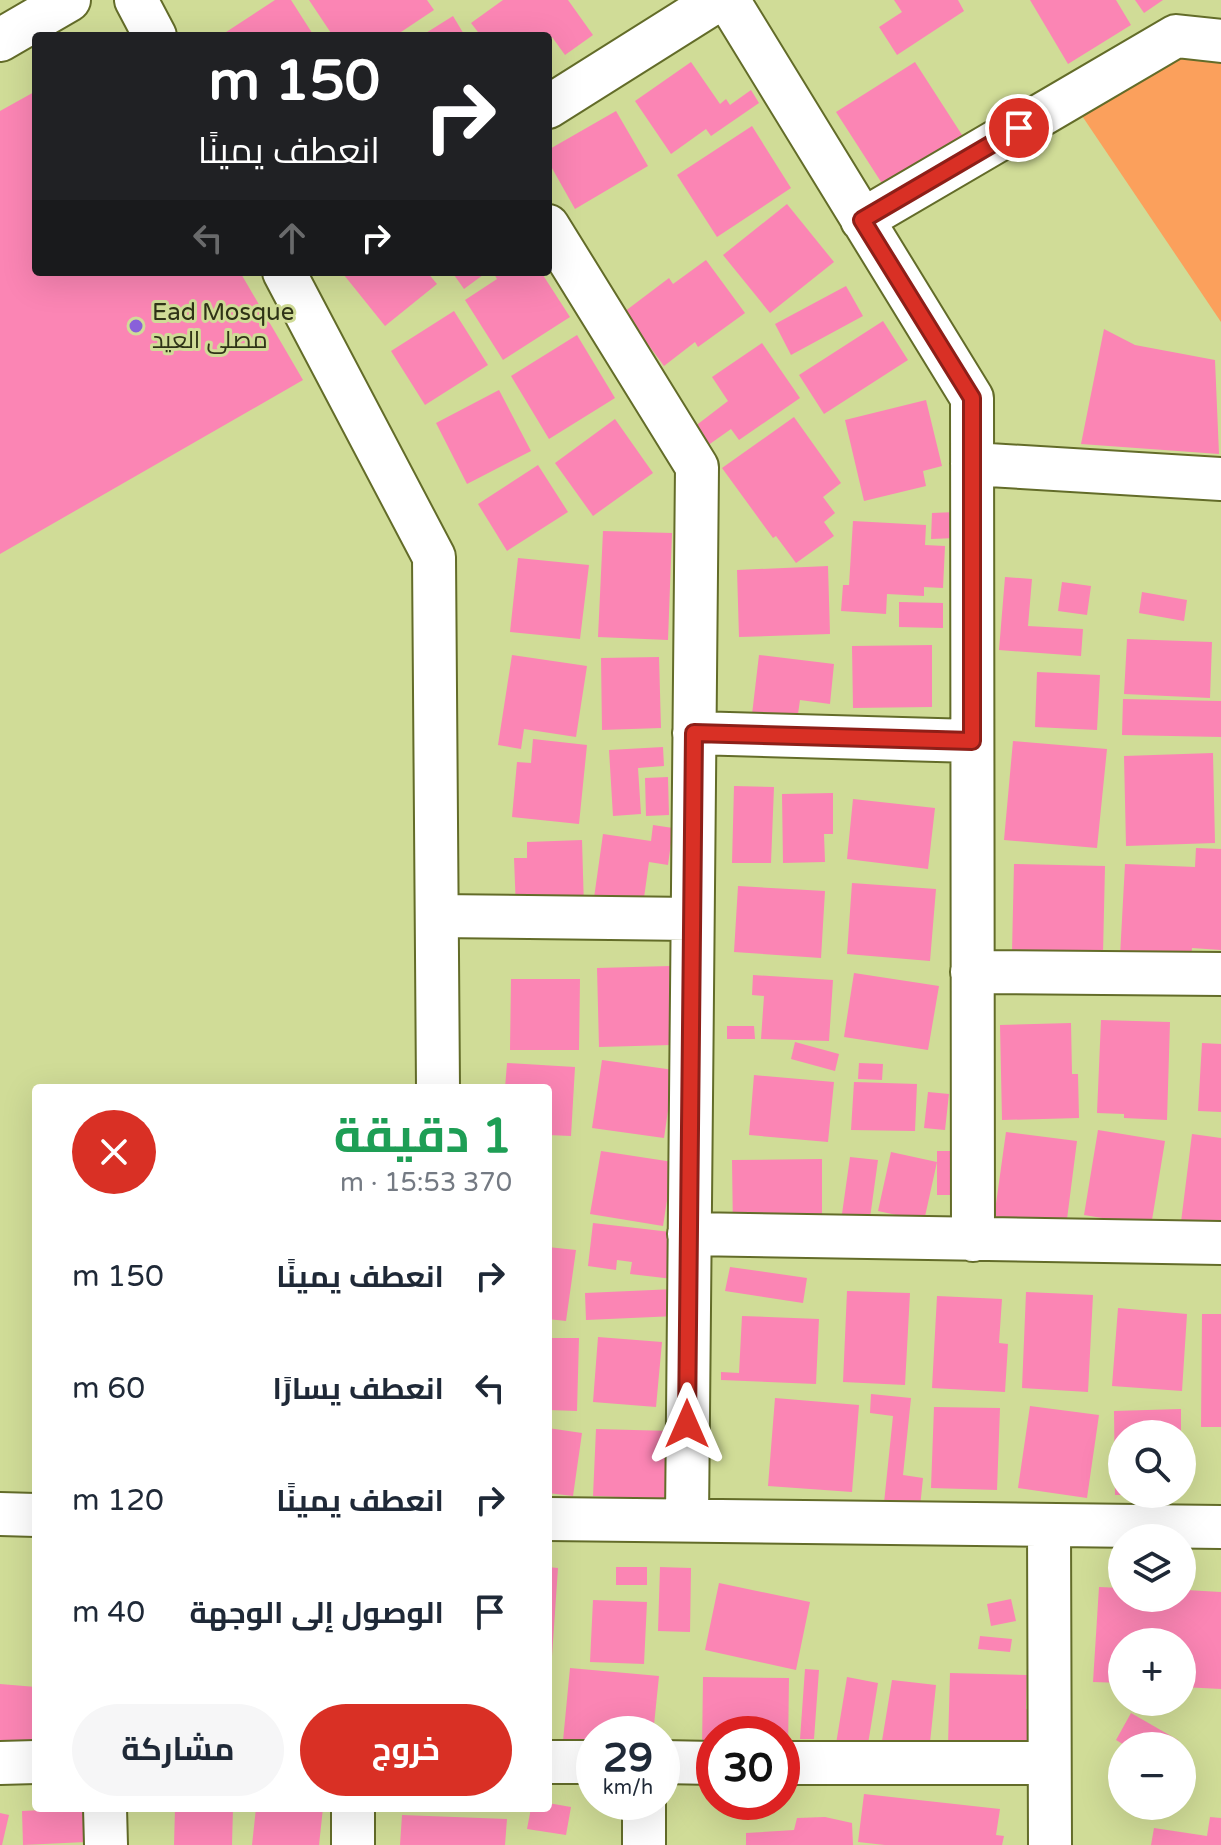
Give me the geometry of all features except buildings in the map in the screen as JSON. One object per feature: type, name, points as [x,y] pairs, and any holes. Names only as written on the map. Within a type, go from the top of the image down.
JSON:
[{"type":"street","points":[[0,40],[69,0]]},
{"type":"street","points":[[136,0],[153,32]]},
{"type":"street","points":[[552,104],[718,0]]},
{"type":"street","points":[[728,0],[972,398],[973,1240]]},
{"type":"street","points":[[862,220],[1176,36],[1221,41]]},
{"type":"street","points":[[552,232],[697,467],[687,1519]]},
{"type":"street","points":[[286,276],[434,557],[438,1084]]},
{"type":"street","points":[[972,464],[1221,479]]},
{"type":"street","points":[[694,733],[972,741]]},
{"type":"street","points":[[437,916],[692,919]]},
{"type":"street","points":[[972,972],[1221,974]]},
{"type":"street","points":[[689,1234],[1221,1243]]},
{"type":"street","points":[[0,1514],[32,1515]]},
{"type":"street","points":[[552,1519],[1221,1527]]},
{"type":"street","points":[[1049,1526],[1050,1845]]},
{"type":"street","points":[[0,1763],[32,1762]]},
{"type":"street","points":[[552,1762],[576,1762]]},
{"type":"street","points":[[800,1763],[1049,1763]]},
{"type":"street","points":[[105,1812],[106,1845]]},
{"type":"street","points":[[353,1812],[353,1845]]},
{"type":"street","points":[[644,1820],[644,1845]]},
{"type":"shaded area","points":[[1169,48],[1221,55],[1221,322],[1072,101]]},
{"type":"place","name":"Ead Mosque مصلى العيد","points":[[136,326]]},
{"type":"route","points":[[687,1424],[694,733],[972,741],[972,398],[862,220],[1019,128]]}]
